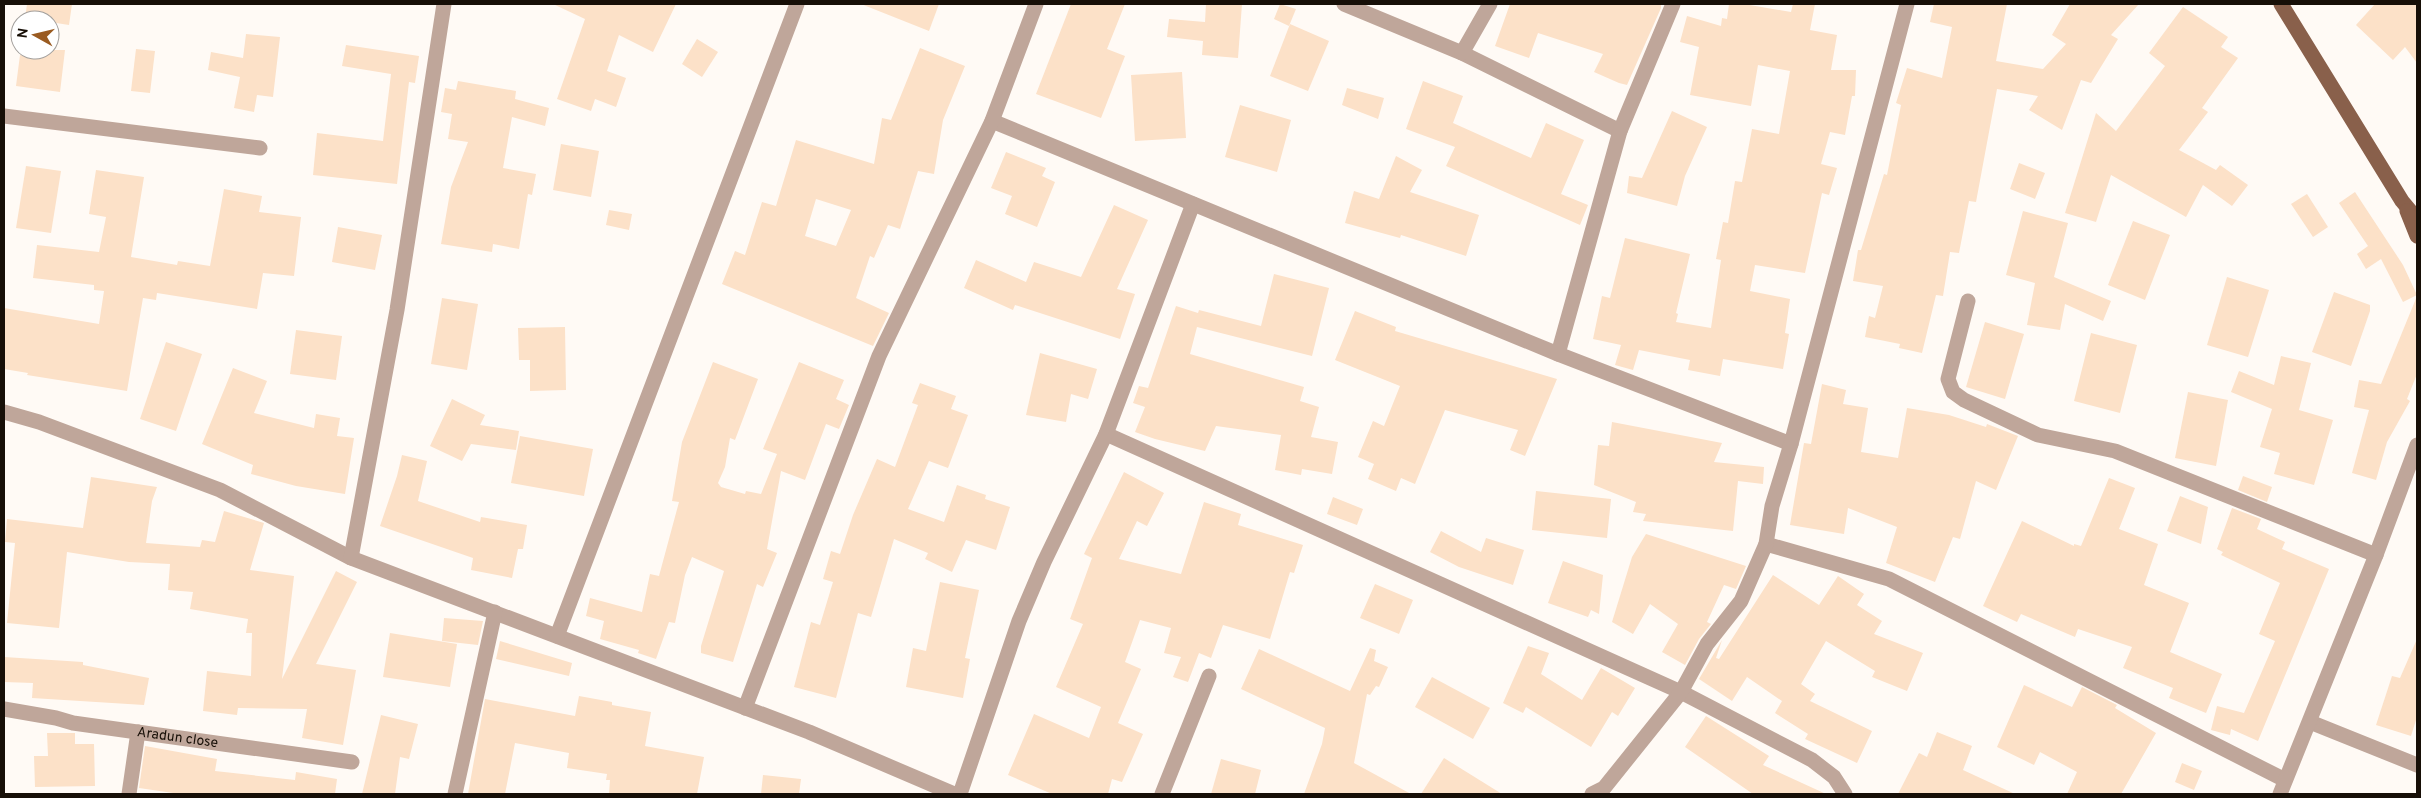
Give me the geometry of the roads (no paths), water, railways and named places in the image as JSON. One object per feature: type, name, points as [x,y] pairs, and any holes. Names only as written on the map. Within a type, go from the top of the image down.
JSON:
[{"type":"main road","points":[[2281,4],[2402,201],[2417,219]]},
{"type":"main road","points":[[2402,201],[2417,236]]},
{"type":"street","points":[[351,558],[397,310],[444,4]]},
{"type":"street","points":[[557,636],[797,4]]},
{"type":"street","points":[[745,708],[879,356],[992,121],[1036,4]]},
{"type":"street","points":[[1344,4],[1462,54],[1620,131]]},
{"type":"street","points":[[1462,54],[1490,4]]},
{"type":"street","points":[[1558,354],[1620,131],[1673,4]]},
{"type":"street","points":[[1592,794],[1604,788],[1681,692],[1707,644],[1741,601],[1766,544],[1772,506],[1791,444],[1907,4]]},
{"type":"street","points":[[4,116],[260,148]]},
{"type":"street","points":[[992,121],[1558,354],[1791,444]]},
{"type":"street","points":[[960,794],[1019,621],[1044,562],[1106,434],[1193,204]]},
{"type":"street","points":[[1968,301],[1948,379],[1953,392],[1964,400],[2038,435],[2115,450],[2376,556]]},
{"type":"street","points":[[4,412],[39,422],[220,490],[351,558],[809,732],[954,794]]},
{"type":"street","points":[[1106,434],[1681,692],[1812,760],[1834,778],[1845,794]]},
{"type":"street","points":[[1766,544],[1889,579],[2283,787],[2376,556],[2417,445]]},
{"type":"street","points":[[455,794],[495,612]]},
{"type":"street","points":[[1162,794],[1209,676]]},
{"type":"street","name":"Aradun close","points":[[4,709],[56,718],[72,723],[352,762]]},
{"type":"street","points":[[2310,722],[2417,765]]},
{"type":"street","points":[[129,794],[138,732]]}]
